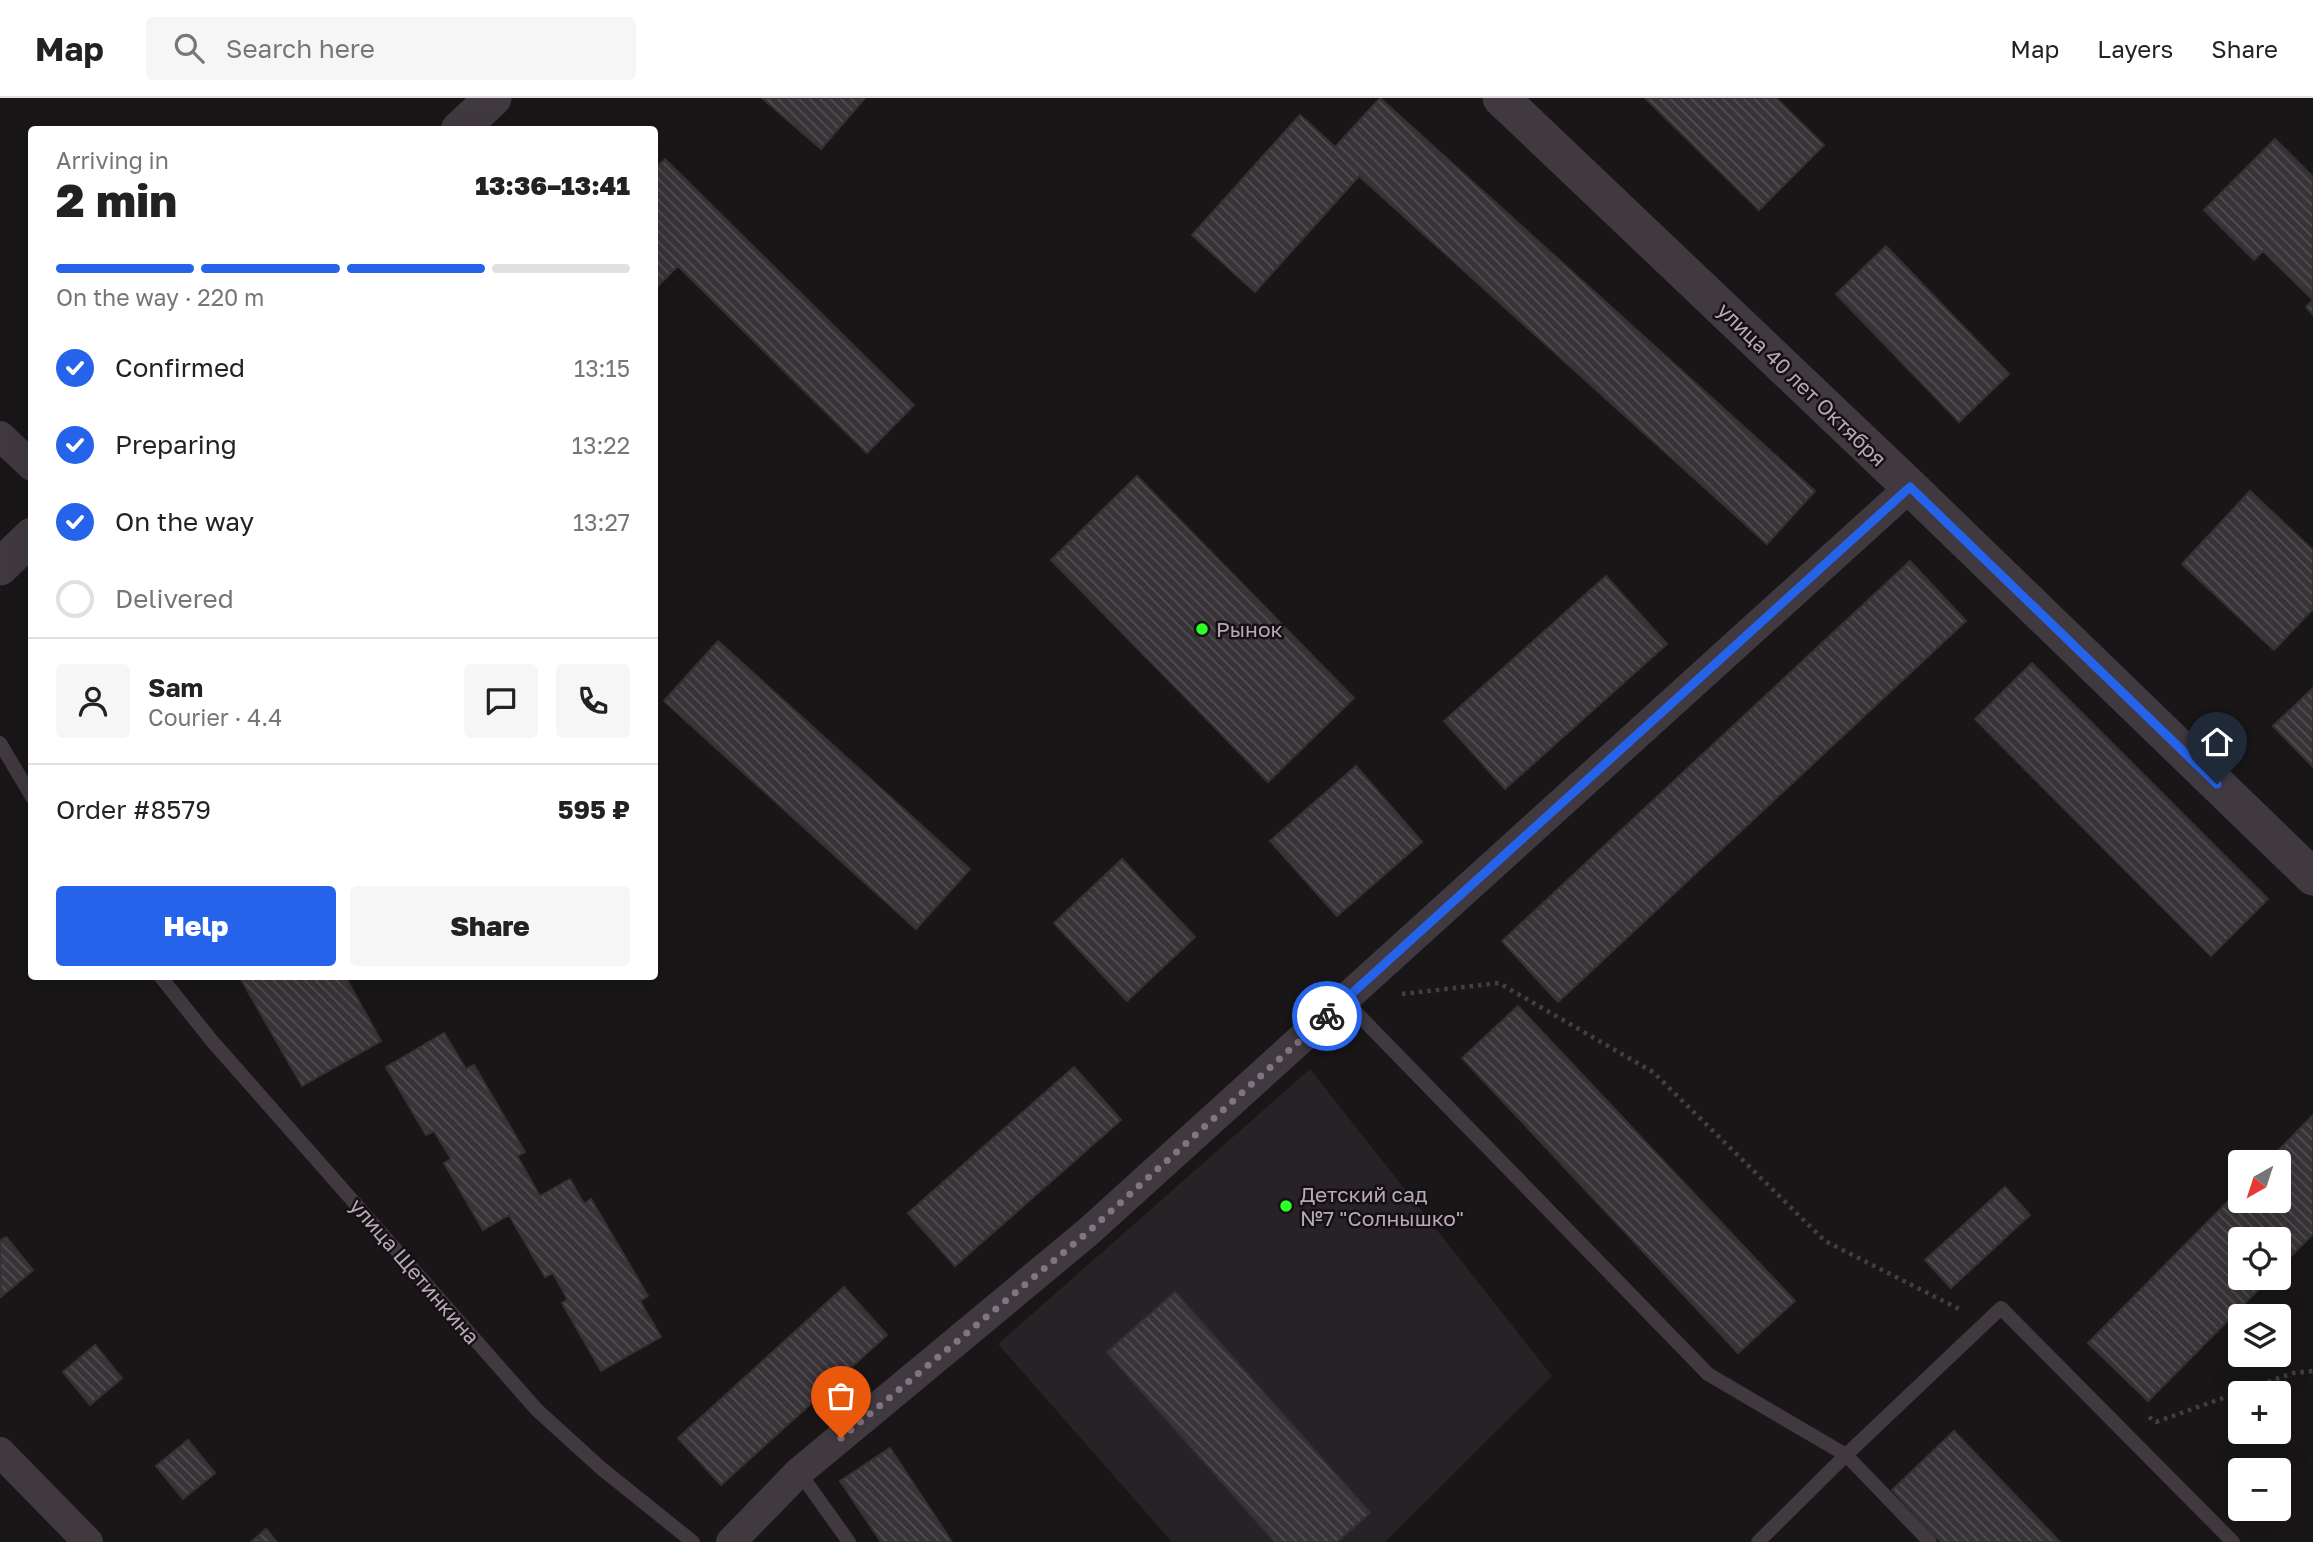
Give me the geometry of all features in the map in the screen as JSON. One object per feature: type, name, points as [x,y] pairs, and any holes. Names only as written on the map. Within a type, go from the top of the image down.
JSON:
[{"type":"street","points":[[463,126],[493,98]]},
{"type":"street","name":"улица 40 лет Октября","points":[[1501,98],[1910,487],[2313,877]]},
{"type":"street","points":[[0,436],[28,462]]},
{"type":"street","points":[[731,1542],[799,1472],[1088,1232],[1910,487]]},
{"type":"street","points":[[0,567],[28,540]]},
{"type":"street","points":[[0,1452],[88,1542]]},
{"type":"lane","points":[[0,743],[28,790]]},
{"type":"lane","name":"улица Щетинкина","points":[[163,980],[212,1041],[537,1410],[602,1469],[693,1542]]},
{"type":"lane","points":[[1344,1000],[1709,1374],[1846,1455],[1930,1542]]},
{"type":"lane","points":[[1758,1542],[2001,1308],[2233,1542]]},
{"type":"lane","points":[[799,1472],[849,1542]]},
{"type":"path","points":[[1344,1000],[1499,984],[1653,1072],[1825,1241],[1986,1322]]},
{"type":"path","points":[[2145,1414],[2156,1422],[2293,1374],[2313,1371]]},
{"type":"shaded area","name":"Детский сад №7 \"Солнышко\"","points":[[1310,1069],[1552,1376],[1385,1542],[1172,1542],[998,1344]]},
{"type":"building","points":[[762,98],[865,98],[821,149]]},
{"type":"building","points":[[1380,98],[1815,491],[1767,544],[1359,176],[1255,292],[1192,235],[1300,115],[1335,147]]},
{"type":"building","points":[[1645,98],[1776,98],[1824,145],[1759,210]]},
{"type":"building","points":[[2275,139],[2313,177],[2313,300],[2263,251],[2254,260],[2204,210]]},
{"type":"building","points":[[665,159],[914,405],[867,453],[678,266],[658,286],[658,165]]},
{"type":"building","points":[[1886,246],[2009,374],[1959,422],[1836,294]]},
{"type":"building","points":[[2313,300],[2313,315],[2306,307]]},
{"type":"building","name":"Рынок","points":[[1137,476],[1354,698],[1268,782],[1051,560]]},
{"type":"building","points":[[2250,491],[2313,550],[2313,609],[2274,650],[2182,564]]},
{"type":"building","points":[[1910,561],[1966,621],[1558,1002],[1502,941]]},
{"type":"building","points":[[1606,576],[1667,644],[1505,789],[1444,721]]},
{"type":"building","points":[[718,641],[970,869],[916,929],[664,701]]},
{"type":"building","points":[[2032,663],[2268,899],[2211,956],[1975,719]]},
{"type":"building","points":[[2313,688],[2313,767],[2273,726]]},
{"type":"building","points":[[1356,766],[1422,842],[1337,916],[1270,841]]},
{"type":"building","points":[[1122,859],[1195,937],[1127,1001],[1054,923]]},
{"type":"building","points":[[241,980],[347,980],[381,1041],[302,1086]]},
{"type":"building","points":[[1518,1006],[1795,1301],[1738,1353],[1462,1058]]},
{"type":"building","points":[[444,1033],[466,1069],[474,1065],[525,1152],[517,1156],[540,1196],[570,1179],[584,1204],[591,1199],[648,1296],[640,1301],[661,1337],[601,1371],[562,1303],[568,1300],[553,1273],[545,1277],[509,1215],[483,1230],[444,1163],[451,1159],[434,1131],[426,1135],[386,1067]]},
{"type":"building","points":[[1074,1067],[1121,1120],[955,1266],[908,1213]]},
{"type":"building","points":[[2313,1115],[2313,1234],[2291,1256],[2291,1227],[2228,1227],[2228,1290],[2258,1290],[2244,1304],[2228,1304],[2228,1320],[2148,1401],[2088,1343],[2228,1201],[2228,1213],[2291,1213],[2291,1150],[2279,1150]]},
{"type":"building","points":[[2005,1187],[2030,1215],[1951,1288],[1925,1260]]},
{"type":"building","points":[[6,1237],[33,1270],[1,1297],[0,1241]]},
{"type":"building","points":[[844,1287],[887,1335],[721,1485],[678,1438]]},
{"type":"building","points":[[1175,1292],[1370,1513],[1337,1542],[1275,1542],[1107,1352]]},
{"type":"building","points":[[95,1345],[122,1378],[90,1405],[63,1372]]},
{"type":"building","points":[[1954,1431],[2060,1542],[1941,1542],[1892,1490]]},
{"type":"building","points":[[188,1440],[215,1473],[183,1499],[156,1466]]},
{"type":"building","points":[[890,1448],[952,1542],[881,1542],[840,1481]]},
{"type":"building","points":[[266,1529],[277,1542],[251,1542]]},
{"type":"way so far","points":[[841,1438],[1088,1232],[1327,1016]]},
{"type":"place","name":"Рынок","points":[[1202,629]]},
{"type":"place","name":"Детский сад №7 \"Солнышко\"","points":[[1286,1206]]},
{"type":"route","points":[[1327,1016],[1910,487],[2217,784]]}]
